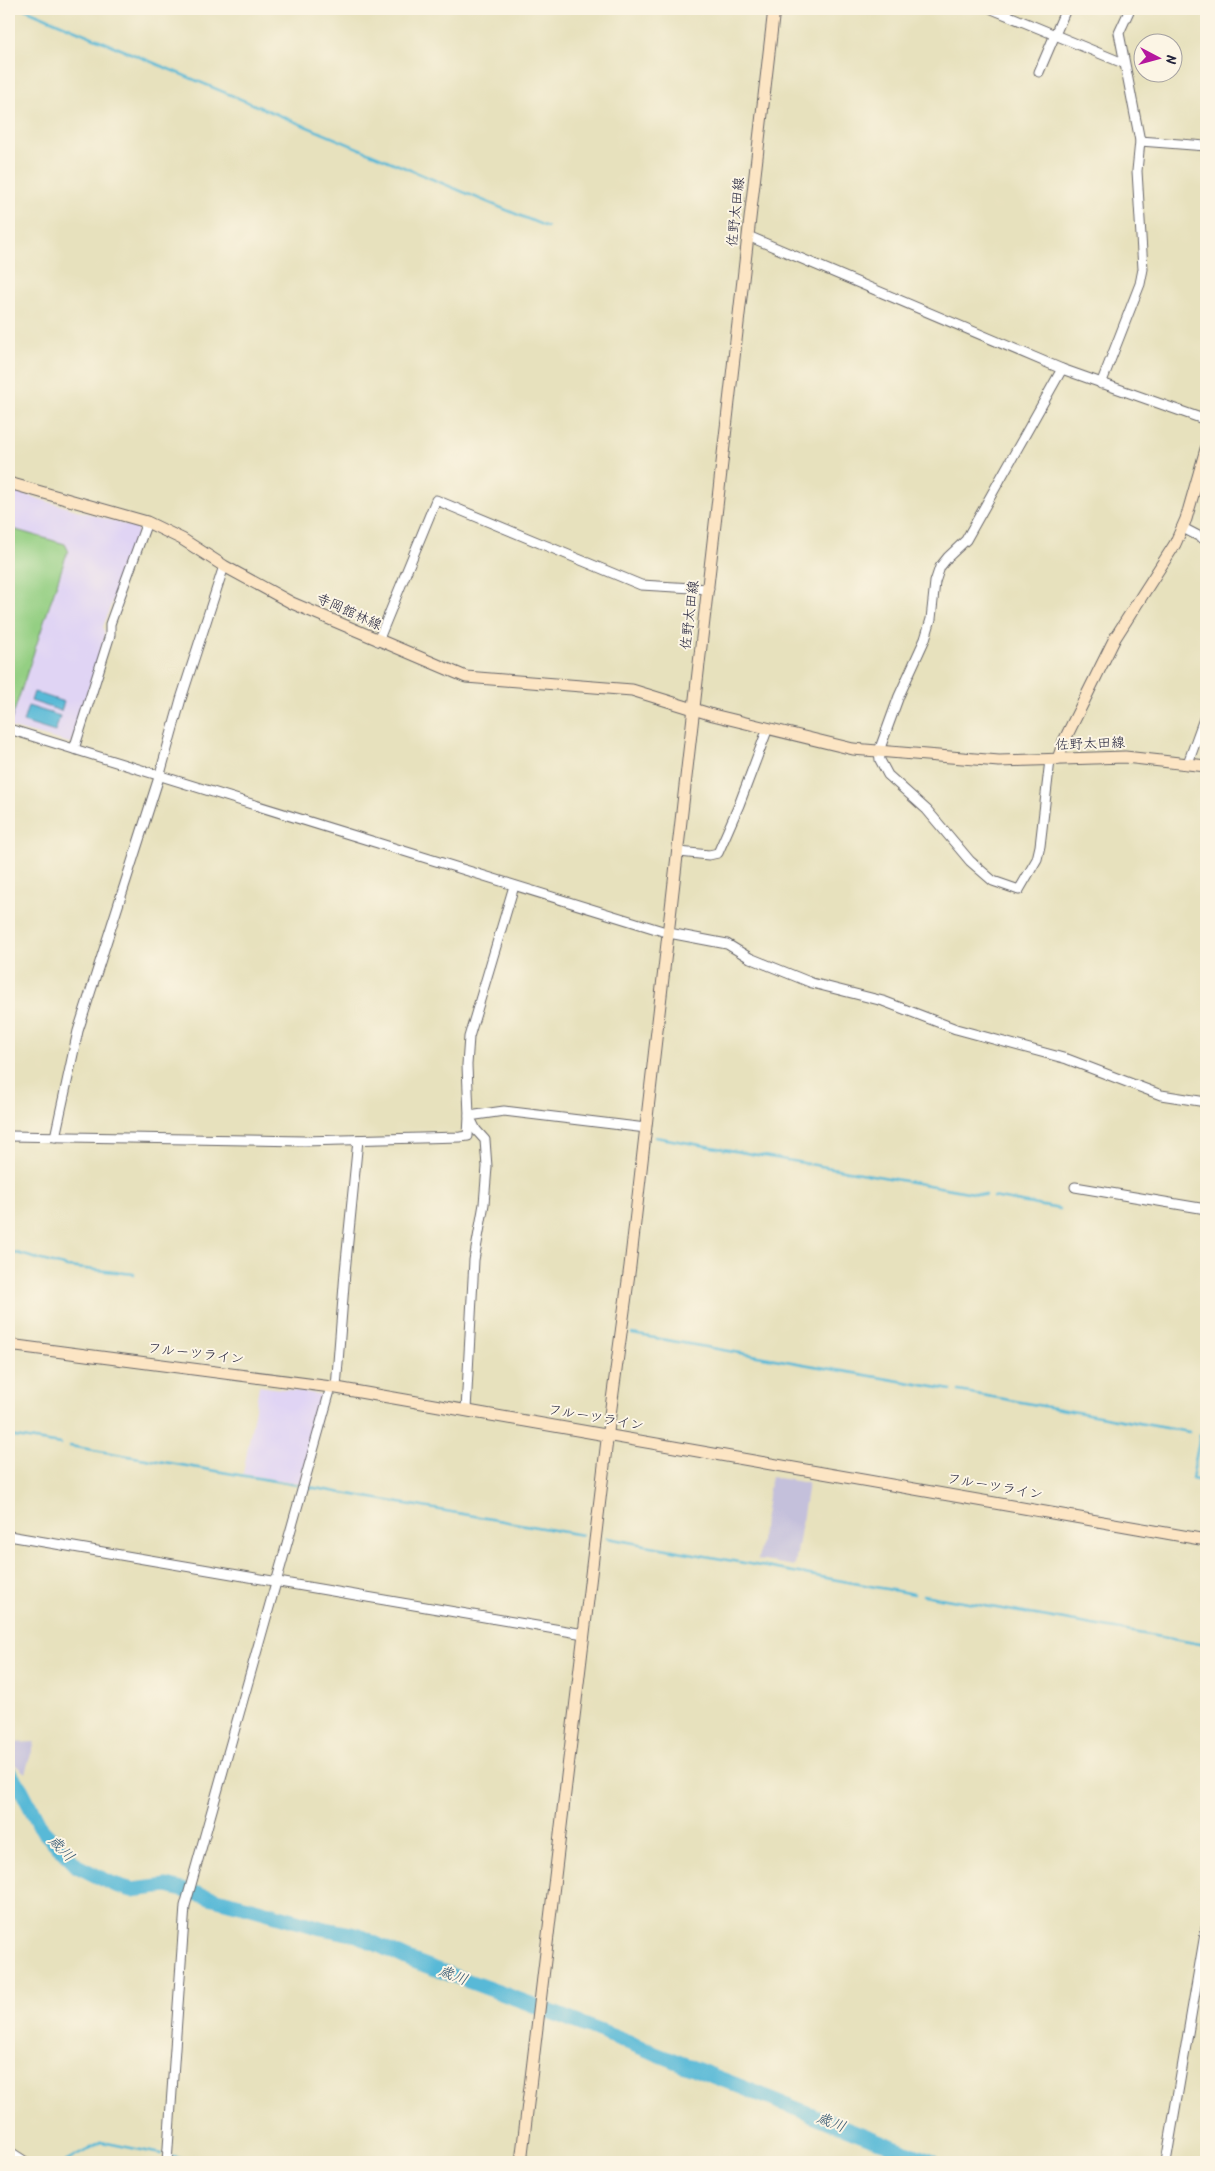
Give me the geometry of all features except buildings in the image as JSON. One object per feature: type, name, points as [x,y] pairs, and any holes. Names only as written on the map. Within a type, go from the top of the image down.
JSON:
[{"type":"street","name":"佐野太田線","points":[[774,9],[694,709],[853,749],[999,760],[1125,757],[1206,766]]},
{"type":"street","points":[[992,9],[1123,63]]},
{"type":"street","points":[[1039,72],[1066,9]]},
{"type":"street","points":[[1101,384],[1140,284],[1143,269],[1138,171],[1140,142],[1123,63],[1119,33],[1130,9]]},
{"type":"street","points":[[1140,142],[1206,146]]},
{"type":"street","points":[[748,236],[1101,384],[1206,420]]},
{"type":"street","points":[[1062,368],[971,532],[940,567],[935,582],[931,619],[925,639],[899,696],[880,751],[880,760],[888,775],[927,810],[970,861],[993,881],[1019,890],[1037,859],[1054,760],[1115,638],[1175,544],[1183,528],[1206,449]]},
{"type":"street","name":"寺岡館林線","points":[[9,483],[147,522],[182,539],[224,566],[292,603],[466,678],[621,688],[643,692],[694,709]]},
{"type":"street","points":[[378,641],[436,500],[641,585],[709,589]]},
{"type":"street","points":[[74,749],[110,635],[110,624],[147,522]]},
{"type":"street","points":[[1183,528],[1206,540]]},
{"type":"street","points":[[54,1137],[78,1031],[224,566]]},
{"type":"street","points":[[521,2162],[679,852],[694,709]]},
{"type":"street","points":[[1188,764],[1206,713]]},
{"type":"street","points":[[679,852],[709,855],[718,853],[739,805],[768,728]]},
{"type":"street","points":[[9,729],[160,774],[669,933],[727,944],[750,958],[812,983],[883,1001],[956,1029],[1067,1059],[1161,1095],[1206,1102]]},
{"type":"street","points":[[9,1136],[304,1141],[468,1136],[467,1065],[469,1037],[514,886]]},
{"type":"street","points":[[469,1116],[504,1111],[646,1128]]},
{"type":"street","points":[[466,1410],[474,1260],[484,1204],[487,1167],[485,1140],[476,1130],[469,1116]]},
{"type":"street","points":[[166,2162],[187,1901],[334,1387],[358,1140]]},
{"type":"street","points":[[1075,1187],[1206,1209]]},
{"type":"street","name":"フルーツライン","points":[[9,1345],[334,1387],[1206,1540]]},
{"type":"street","points":[[9,1536],[584,1634]]},
{"type":"street","points":[[1166,2162],[1206,1928]]},
{"type":"street","points":[[9,2151],[26,2162]]},
{"type":"shaded area","points":[[9,490],[137,528],[138,533],[103,627],[105,637],[72,743],[9,727]]},
{"type":"shaded area","points":[[259,1386],[326,1395],[300,1483],[243,1474]]},
{"type":"shaded area","points":[[771,1477],[808,1483],[795,1566],[758,1560]]},
{"type":"shaded area","points":[[35,1742],[25,1773],[9,1759],[9,1743]]},
{"type":"green space","points":[[9,528],[65,544],[68,550],[11,721],[9,721]]},
{"type":"water","points":[[34,692],[64,702],[61,711],[31,701]]},
{"type":"water","points":[[28,706],[60,716],[55,732],[23,722]]},
{"type":"waterway","points":[[25,9],[547,227]]},
{"type":"waterway","points":[[655,1137],[985,1195]]},
{"type":"waterway","points":[[993,1197],[1060,1209]]},
{"type":"waterway","points":[[9,1251],[67,1267],[134,1274]]},
{"type":"waterway","points":[[632,1334],[951,1390]]},
{"type":"waterway","points":[[959,1391],[1189,1432]]},
{"type":"waterway","points":[[1200,1435],[1192,1479],[1206,1482]]},
{"type":"waterway","points":[[9,1436],[61,1444]]},
{"type":"waterway","points":[[70,1446],[298,1485]]},
{"type":"waterway","points":[[309,1487],[582,1535]]},
{"type":"waterway","points":[[607,1538],[914,1594]]},
{"type":"waterway","points":[[923,1595],[1206,1645]]},
{"type":"waterway","name":"歳川","points":[[9,1772],[21,1789],[42,1830],[77,1866],[113,1884],[132,1890],[167,1886],[321,1928],[357,1935],[408,1959],[528,2003],[932,2162]]},
{"type":"waterway","points":[[65,2162],[102,2142],[161,2154]]},
{"type":"waterway","points":[[173,2157],[195,2162]]}]
